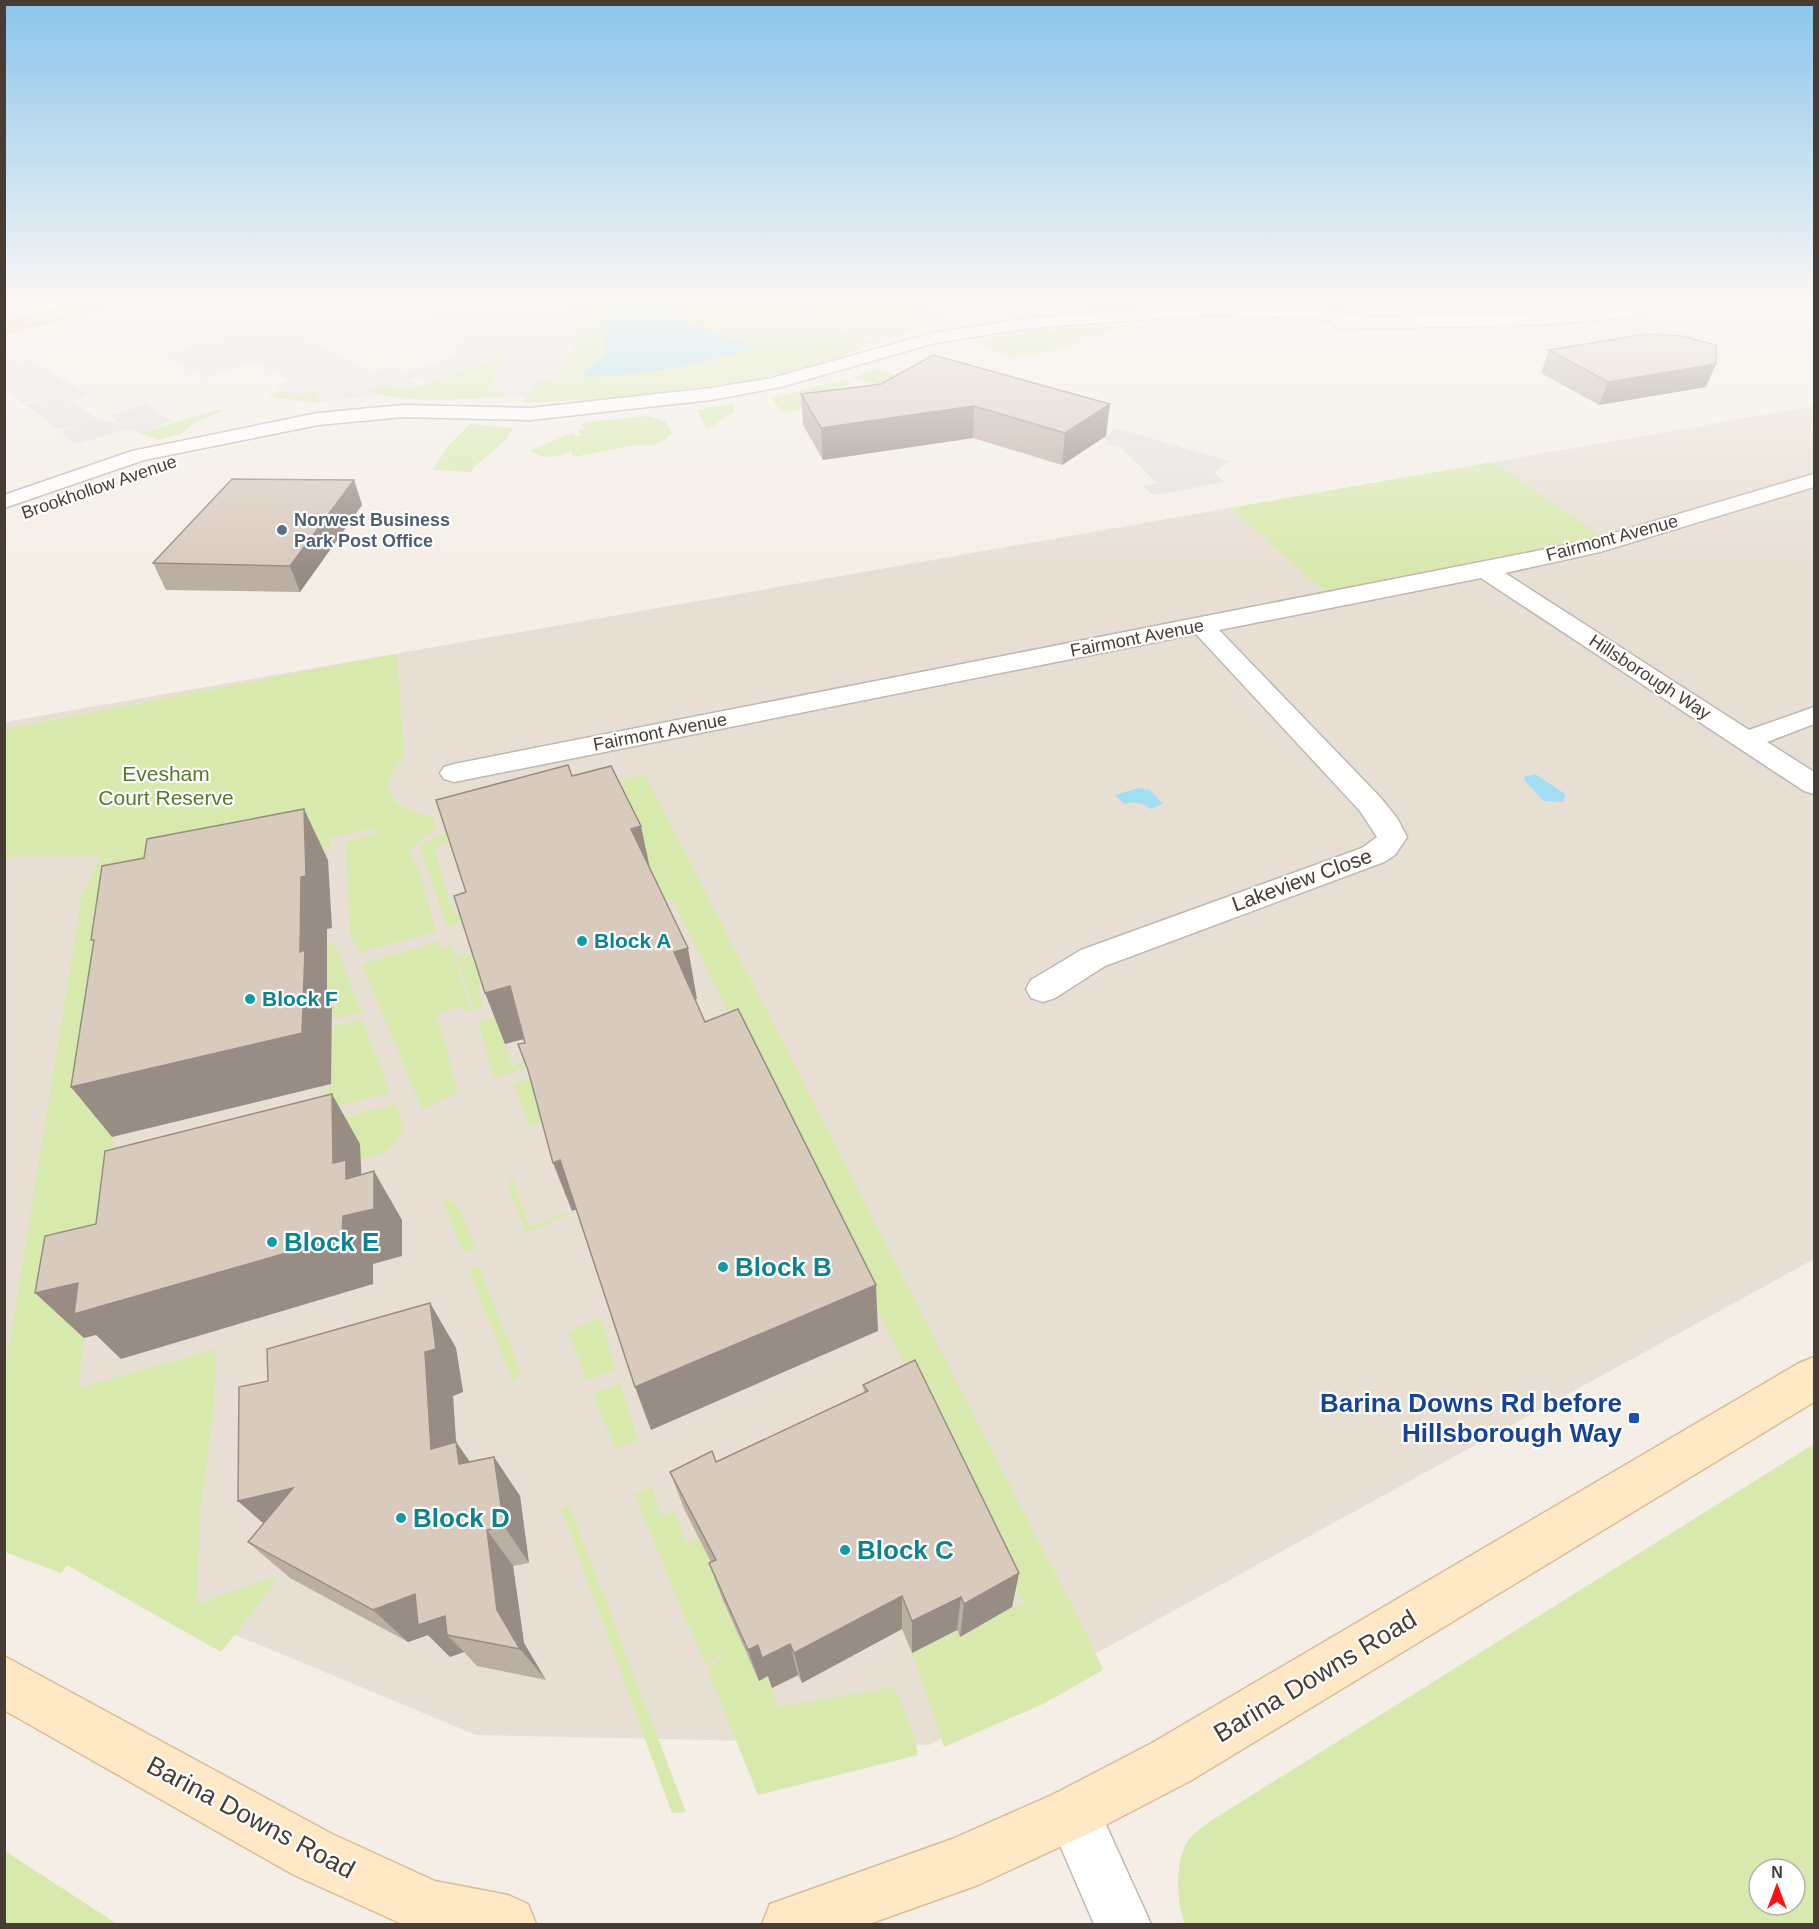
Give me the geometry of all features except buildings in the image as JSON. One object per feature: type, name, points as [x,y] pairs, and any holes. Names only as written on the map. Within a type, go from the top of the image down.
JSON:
[{"type":"street","name":"Brookhollow Avenue","points":[[4,502],[139,455],[318,419],[376,412],[530,414],[740,389]]},
{"type":"street","name":"Brookhollow Avenue","points":[[148,474],[225,438]]},
{"type":"street","name":"Fairmont Avenue","points":[[454,773],[1592,547],[1815,480]]},
{"type":"street","name":"Brookhollow Avenue","points":[[4,519],[41,511]]},
{"type":"street","name":"Hillsborough Way","points":[[1485,570],[1815,785]]},
{"type":"street","name":"Lakeview Close","points":[[1043,989],[1093,958],[1388,848],[1392,837],[1387,825],[1376,811],[1201,625]]},
{"type":"street","points":[[1747,740],[1815,715]]},
{"type":"street","name":"Barina Downs Road","points":[[790,1924],[958,1865],[1073,1813],[1171,1762],[1815,1377]]},
{"type":"street","name":"Barina Downs Road","points":[[4,1681],[312,1854],[432,1909],[508,1924]]},
{"type":"street","points":[[1073,1813],[1123,1924]]},
{"type":"shaded area","points":[[5,389],[78,389],[87,395],[70,401],[98,420],[117,423],[112,415],[146,404],[171,421],[140,433],[127,429],[76,444],[61,432],[81,425],[58,429],[26,405],[44,399],[43,397],[23,403]]},
{"type":"shaded area","points":[[283,389],[371,389],[369,390],[378,395],[315,403],[315,390],[295,396]]},
{"type":"shaded area","points":[[487,389],[531,389],[527,397],[503,397],[506,391],[485,392]]},
{"type":"shaded area","points":[[1814,406],[1814,1259],[929,1745],[476,1735],[5,1539],[5,722]]},
{"type":"shaded area","points":[[1116,428],[1229,461],[1214,473],[1225,482],[1153,495],[1143,486],[1157,483],[1120,447],[1107,444],[1110,440],[1103,438]]},
{"type":"green space","points":[[282,389],[295,396],[316,390],[315,403],[268,396]]},
{"type":"green space","points":[[531,389],[685,389],[618,398],[524,403]]},
{"type":"green space","points":[[807,389],[839,389],[801,410],[781,412],[772,398]]},
{"type":"green space","points":[[889,389],[920,389],[909,395]]},
{"type":"green space","points":[[368,390],[507,391],[503,397],[415,399],[381,395]]},
{"type":"green space","points":[[733,404],[734,413],[707,429],[697,410]]},
{"type":"green space","points":[[224,410],[194,423],[181,434],[158,440],[140,433],[212,411]]},
{"type":"green space","points":[[647,416],[665,421],[672,433],[654,445],[641,444],[573,457],[571,451],[551,457],[540,456],[530,451],[572,433],[578,437],[581,435],[577,431],[586,428],[581,425],[587,422]]},
{"type":"green space","points":[[470,424],[513,428],[504,441],[470,472],[432,470],[450,444]]},
{"type":"green space","points":[[1493,462],[1601,536],[1324,591],[1231,508]]},
{"type":"green space","name":"Evesham Court Reserve","points":[[397,654],[404,757],[394,769],[388,785],[396,803],[417,813],[433,816],[436,831],[425,836],[410,849],[414,864],[419,869],[436,932],[360,952],[350,935],[345,841],[377,833],[376,828],[330,838],[331,848],[140,888],[112,1136],[116,1169],[84,1338],[78,1388],[216,1349],[214,1406],[200,1513],[197,1604],[272,1578],[277,1581],[221,1652],[67,1565],[61,1573],[5,1552],[5,1370],[82,894],[101,856],[5,857],[5,729]]},
{"type":"green space","points":[[645,774],[1103,1670],[1045,1703],[944,1747],[912,1653],[957,1630],[961,1637],[1012,1607],[1024,1604],[672,899],[664,902],[622,817],[619,781]]},
{"type":"green space","points":[[598,800],[434,847],[454,915],[470,911],[473,919],[447,927],[420,847],[437,835],[481,819]]},
{"type":"green space","points":[[439,941],[441,949],[452,945],[471,1011],[464,1013],[462,1006],[437,1014],[458,1092],[422,1110],[362,964]]},
{"type":"green space","points":[[334,942],[362,1013],[333,1019],[332,1002],[318,1005],[294,949]]},
{"type":"green space","points":[[475,951],[486,985],[478,987],[483,1008],[473,1010],[457,956]]},
{"type":"green space","points":[[497,1017],[512,1066],[547,1054],[595,1045],[494,1078],[478,1022]]},
{"type":"green space","points":[[362,1019],[390,1093],[325,1109],[324,1089],[330,1088],[331,1064],[325,1037],[334,1035],[333,1026]]},
{"type":"green space","points":[[532,1078],[547,1120],[529,1127],[513,1084]]},
{"type":"green space","points":[[396,1104],[403,1129],[399,1137],[386,1151],[360,1160],[322,1122]]},
{"type":"green space","points":[[511,1177],[515,1179],[515,1188],[530,1227],[567,1212],[568,1215],[526,1233],[508,1188]]},
{"type":"green space","points":[[448,1199],[460,1208],[476,1248],[463,1253],[442,1200]]},
{"type":"green space","points":[[479,1266],[519,1368],[519,1374],[513,1383],[469,1270]]},
{"type":"green space","points":[[597,1318],[602,1323],[616,1369],[587,1381],[568,1332]]},
{"type":"green space","points":[[620,1382],[638,1441],[615,1449],[593,1395]]},
{"type":"green space","points":[[1814,1444],[1814,1924],[1185,1924],[1178,1893],[1179,1868],[1185,1847],[1198,1831],[1212,1820]]},
{"type":"green space","points":[[652,1486],[661,1516],[675,1511],[687,1543],[698,1537],[713,1565],[759,1680],[768,1676],[777,1707],[895,1687],[915,1740],[918,1755],[758,1795],[707,1669],[724,1657],[724,1654],[705,1665],[634,1494]]},
{"type":"green space","points":[[567,1505],[571,1510],[686,1812],[672,1813],[561,1508]]},
{"type":"green space","points":[[5,1851],[117,1924],[5,1924]]},
{"type":"water","points":[[1535,774],[1565,794],[1564,802],[1544,801],[1525,781],[1524,777]]},
{"type":"water","points":[[1138,788],[1150,790],[1163,804],[1150,809],[1138,803],[1124,804],[1115,795]]},
{"type":"place","name":"Norwest Business Park Post Office","points":[[282,530]]},
{"type":"place","name":"Block A","points":[[582,941]]},
{"type":"place","name":"Block F","points":[[250,999]]},
{"type":"place","name":"Block E","points":[[272,1242]]},
{"type":"place","name":"Block B","points":[[723,1267]]},
{"type":"place","name":"Barina Downs Rd before Hillsborough Way","points":[[1634,1418]]},
{"type":"place","name":"Block D","points":[[401,1518]]},
{"type":"place","name":"Block C","points":[[845,1550]]}]
